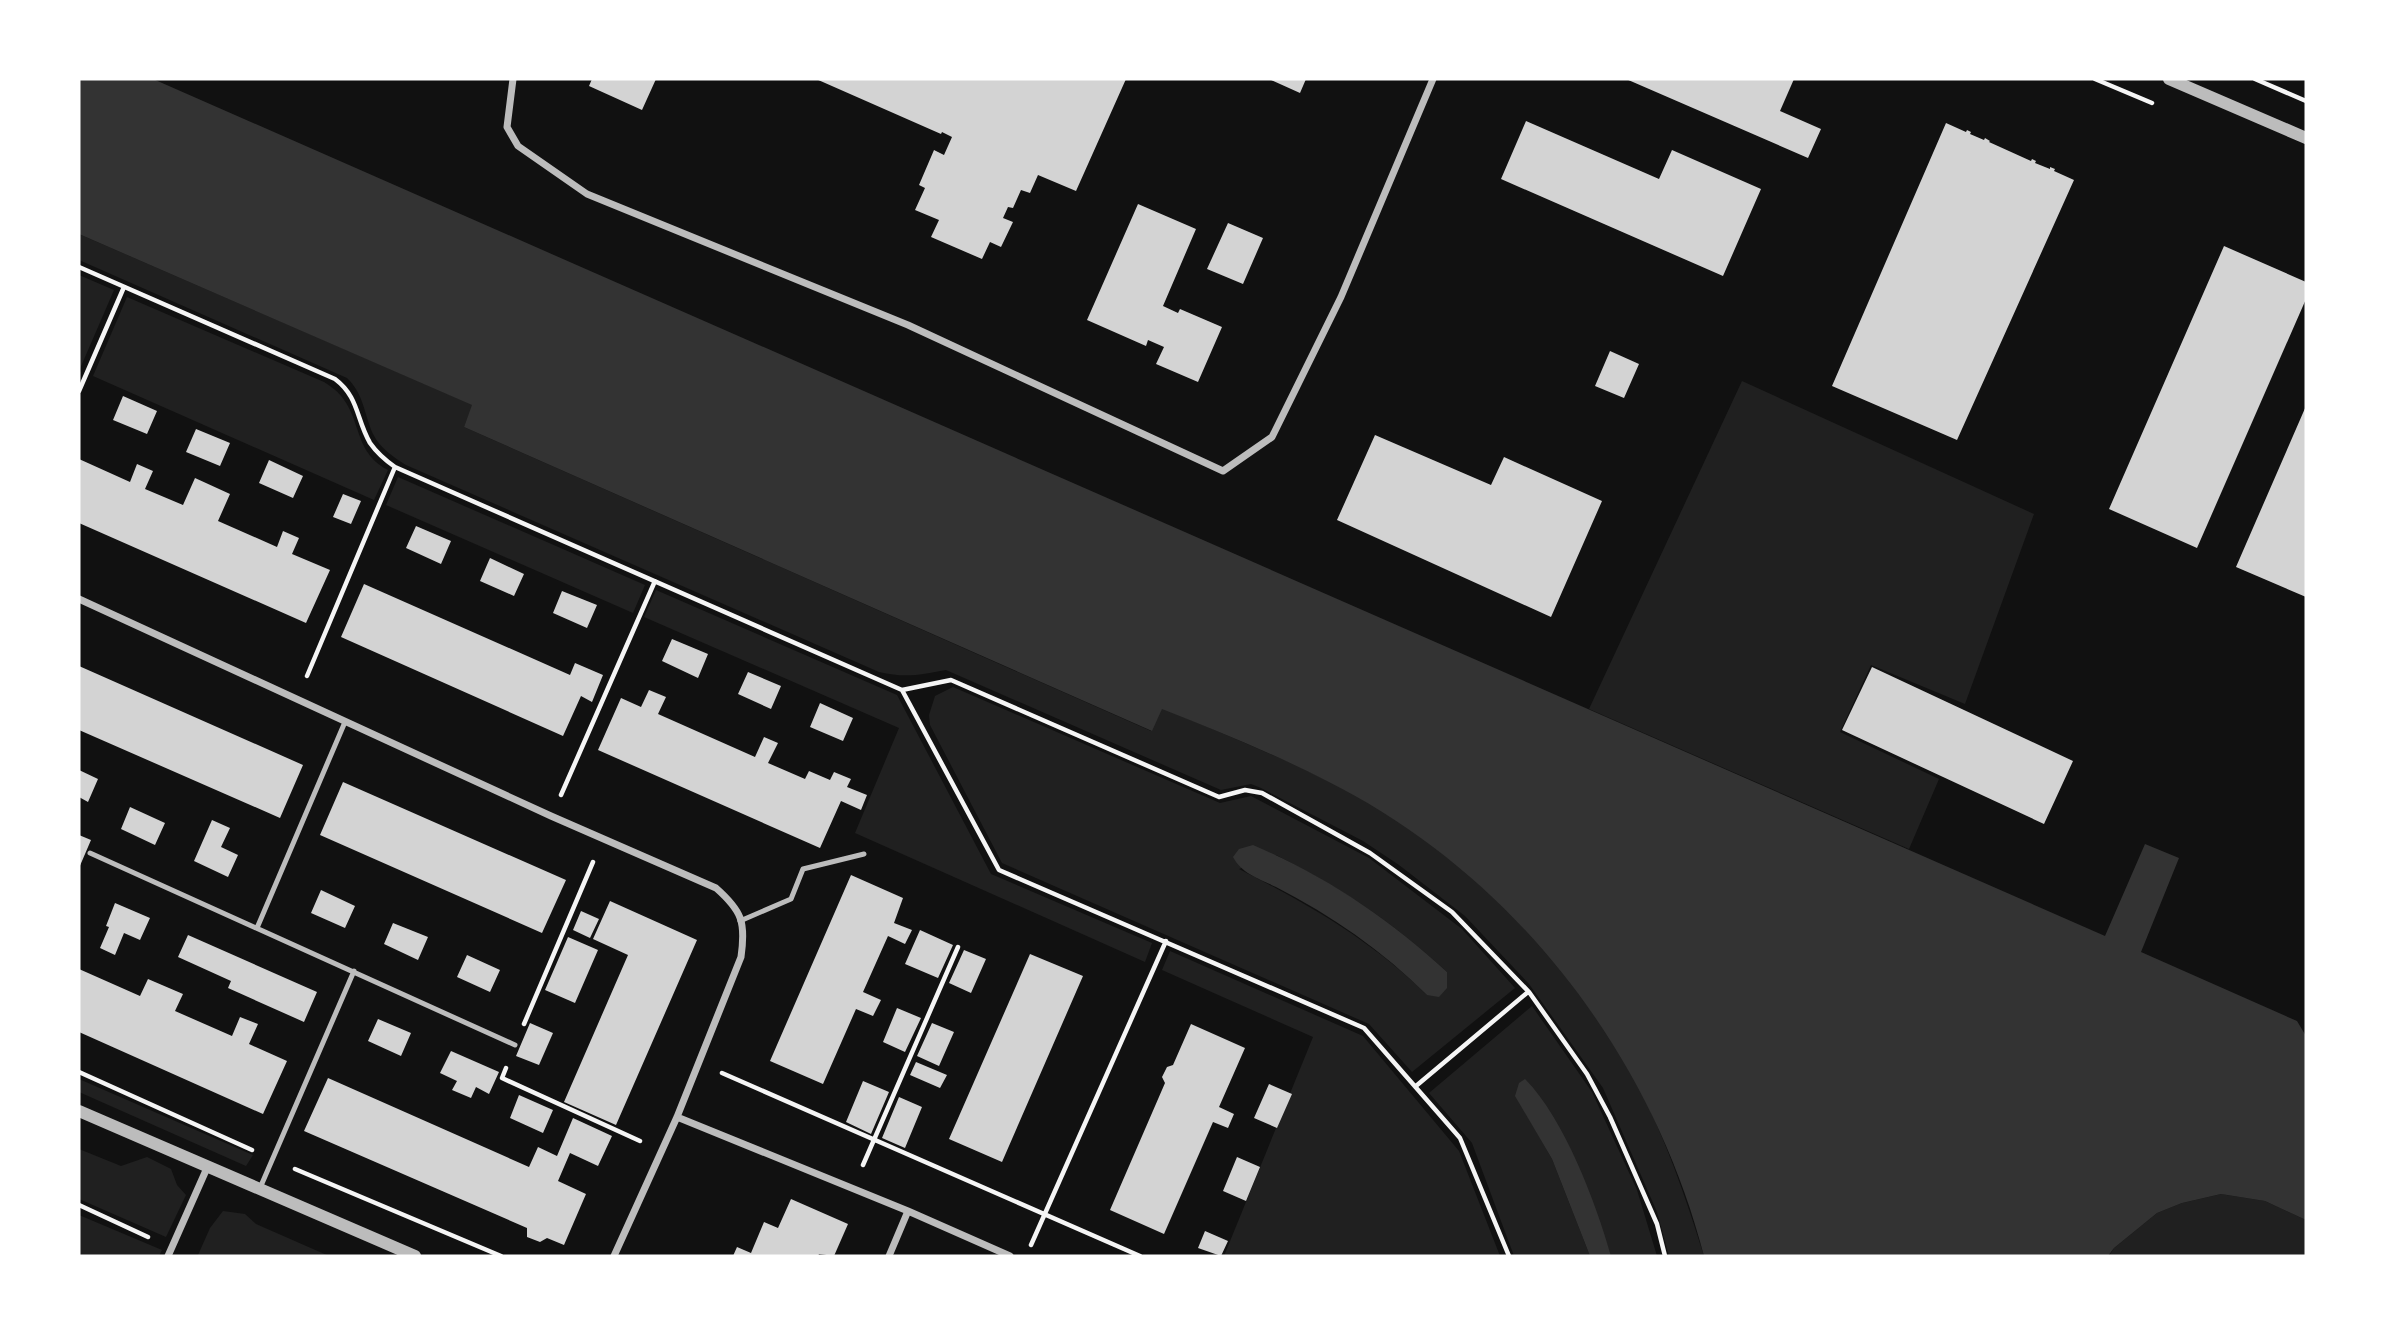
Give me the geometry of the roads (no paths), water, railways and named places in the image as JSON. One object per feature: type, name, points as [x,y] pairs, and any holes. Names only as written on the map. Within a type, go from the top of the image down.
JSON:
[{"type":"street","points":[[513,79],[507,127],[518,146],[587,194],[908,325],[1223,471],[1272,437],[1341,297],[1433,79]]},
{"type":"street","points":[[2169,79],[2306,138]]},
{"type":"street","points":[[79,599],[551,816],[716,888],[736,906],[744,933],[741,957],[677,1116],[614,1256]]},
{"type":"street","points":[[79,1111],[258,1191],[415,1256]]},
{"type":"street","points":[[677,1116],[1010,1256]]},
{"type":"street","points":[[167,1256],[207,1168]]},
{"type":"street","points":[[889,1256],[908,1211]]},
{"type":"lane","points":[[257,928],[345,722]]},
{"type":"lane","points":[[90,853],[515,1045]]},
{"type":"lane","points":[[740,921],[791,899],[803,869],[864,854]]},
{"type":"lane","points":[[258,1191],[354,971]]}]
